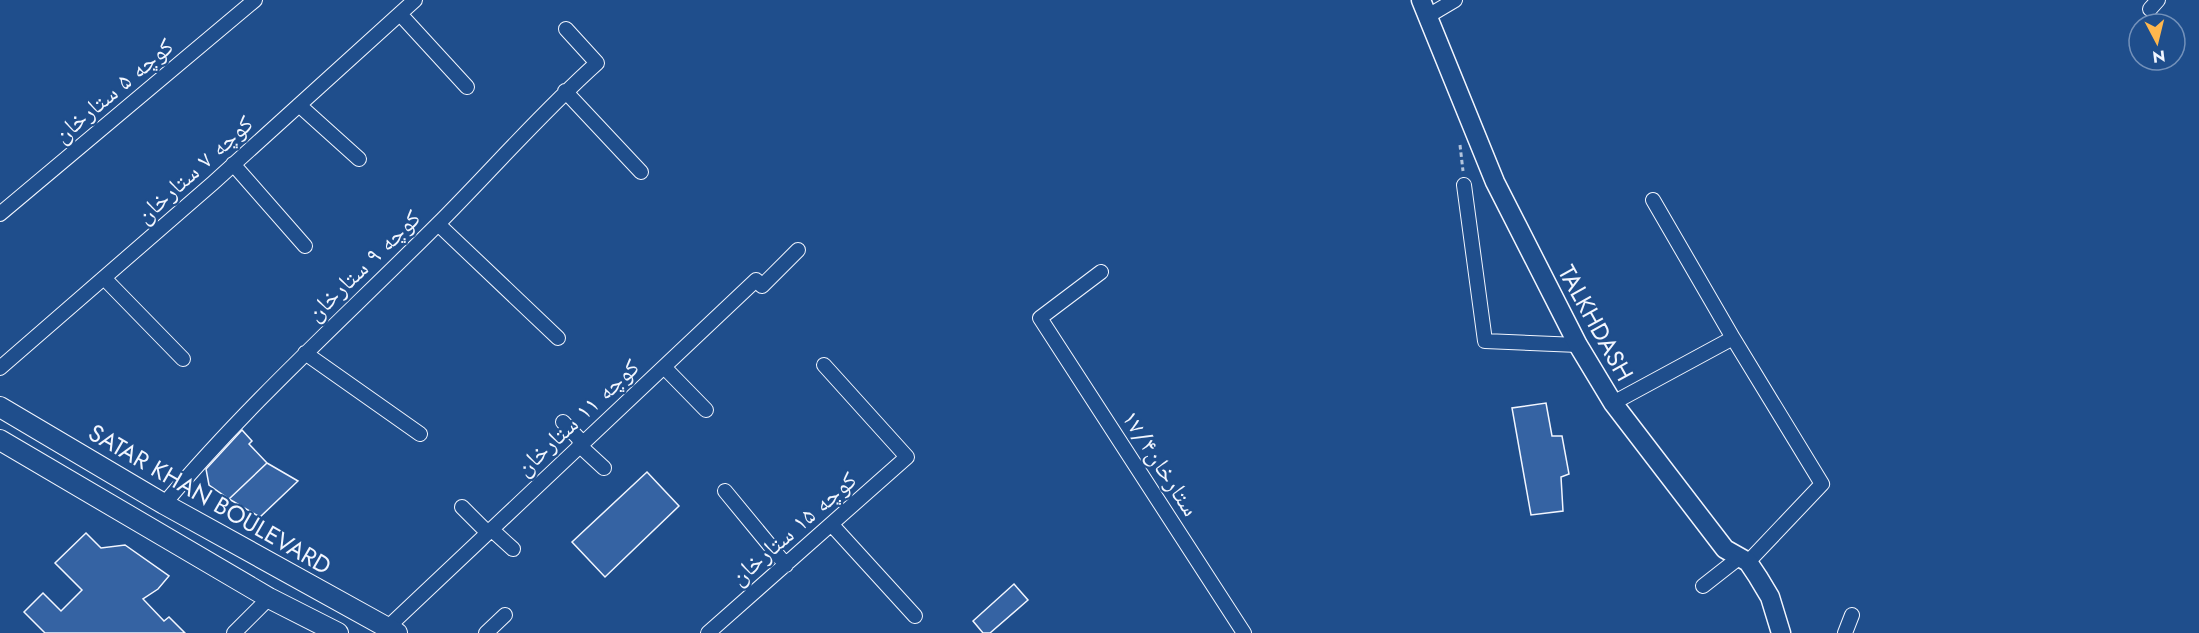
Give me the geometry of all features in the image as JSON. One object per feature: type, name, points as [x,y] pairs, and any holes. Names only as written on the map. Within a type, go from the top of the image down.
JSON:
[{"type":"main road","name":"SATAR KHAN BOULEVARD","points":[[0,407],[164,504],[392,631]]},
{"type":"main road","points":[[0,440],[269,598],[338,633]]},
{"type":"street","name":"کوچه ۵ ستارخان","points":[[0,214],[255,0]]},
{"type":"street","name":"کوچه ۷ ستارخان","points":[[0,368],[233,164],[415,0]]},
{"type":"street","points":[[1424,8],[1455,0]]},
{"type":"street","name":"TALKHDASH","points":[[1424,8],[1495,182],[1578,345],[1613,403],[1725,549],[1744,559],[1770,597],[1781,633]]},
{"type":"street","points":[[400,14],[467,87]]},
{"type":"street","name":"کوچه ۹ ستارخان","points":[[164,504],[305,353],[438,224],[565,91],[597,63],[566,29]]},
{"type":"street","points":[[565,91],[641,172]]},
{"type":"street","points":[[299,105],[359,159]]},
{"type":"street","points":[[233,164],[306,246]]},
{"type":"street","points":[[1464,185],[1485,341],[1578,345]]},
{"type":"street","points":[[1653,200],[1733,338],[1822,484],[1744,559],[1703,585]]},
{"type":"street","points":[[438,224],[558,338]]},
{"type":"street","name":"کوچه ۱۱ ستارخان","points":[[392,631],[489,530],[581,443],[756,280],[762,286],[798,250]]},
{"type":"street","name":"ستارخان۱۷/۴","points":[[1101,272],[1040,318],[1244,633]]},
{"type":"street","points":[[104,278],[183,358]]},
{"type":"street","points":[[1613,403],[1733,338]]},
{"type":"street","points":[[305,353],[420,434]]},
{"type":"street","name":"کوچه ۱۵ ستارخان","points":[[708,633],[907,457],[824,365]]},
{"type":"street","points":[[664,367],[706,410]]},
{"type":"street","points":[[563,422],[604,468]]},
{"type":"street","points":[[725,491],[786,565]]},
{"type":"street","points":[[462,507],[513,549]]},
{"type":"street","points":[[832,525],[915,616]]},
{"type":"street","points":[[234,633],[269,598]]},
{"type":"street","points":[[486,633],[505,615]]},
{"type":"street","points":[[1845,633],[1852,615]]},
{"type":"building","points":[[1546,403],[1552,436],[1562,436],[1569,474],[1561,477],[1563,511],[1531,515],[1512,408]]},
{"type":"building","points":[[242,430],[252,441],[249,444],[267,463],[229,499],[209,485],[206,469]]},
{"type":"building","points":[[267,463],[298,481],[260,517],[229,499]]},
{"type":"building","points":[[647,472],[679,506],[605,577],[572,542]]},
{"type":"building","points":[[86,533],[101,548],[125,545],[169,576],[158,589],[143,599],[164,621],[169,617],[185,633],[45,633],[24,612],[43,593],[61,611],[82,590],[55,563]]},
{"type":"building","points":[[1014,584],[1028,600],[990,633],[983,633],[973,621]]}]
